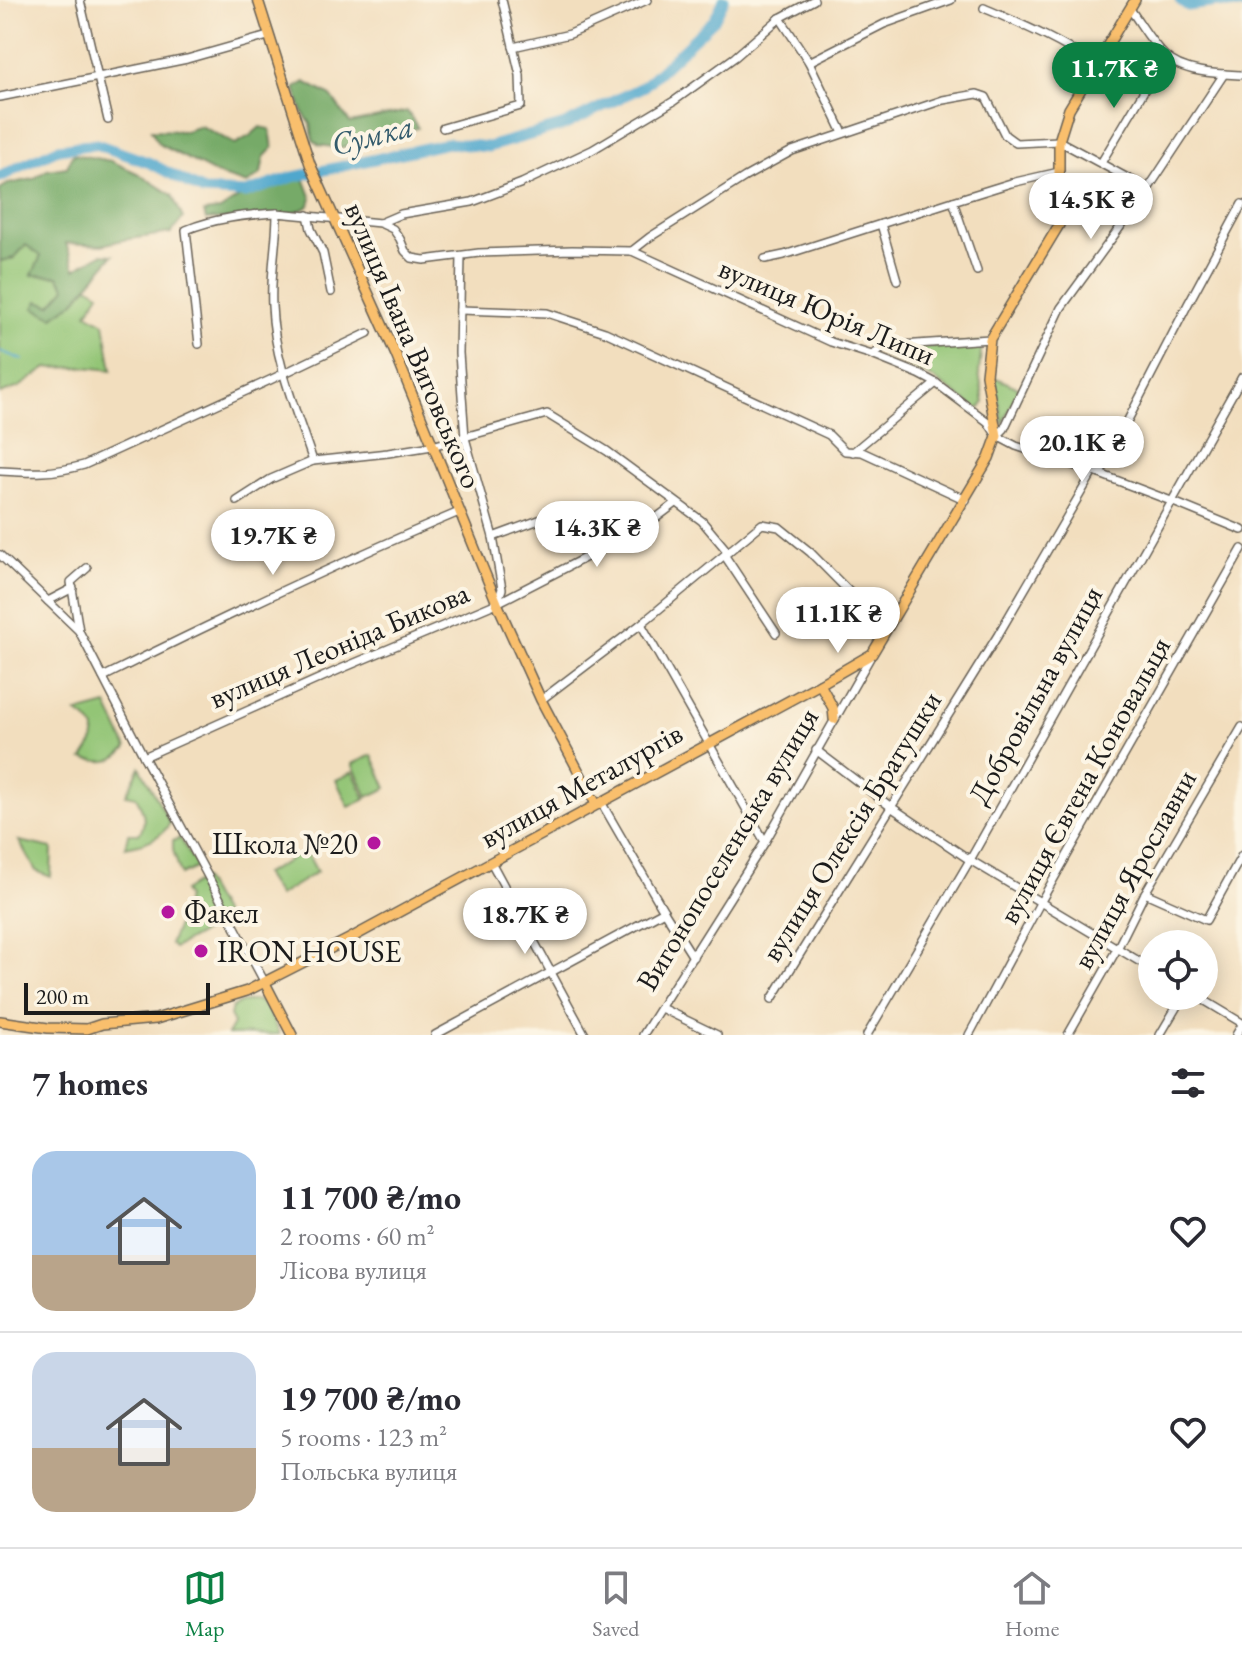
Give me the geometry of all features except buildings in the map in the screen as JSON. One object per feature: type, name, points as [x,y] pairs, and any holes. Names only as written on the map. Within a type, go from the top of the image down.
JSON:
[{"type":"main road","name":"вулиця Івана Виговського","points":[[258,0],[310,164],[323,195],[396,355],[497,603],[541,700],[598,803]]},
{"type":"main road","points":[[997,436],[987,387],[990,339],[1059,225],[1059,141],[1069,109],[1132,4]]},
{"type":"main road","name":"Вигонопоселенська вулиця","points":[[872,654],[966,500],[997,436]]},
{"type":"main road","name":"вулиця Металургів","points":[[0,1021],[48,1028],[87,1029],[102,1024],[156,1019],[265,983],[872,654]]},
{"type":"main road","points":[[820,684],[833,708],[834,719]]},
{"type":"main road","points":[[265,983],[292,1035]]},
{"type":"main road","name":"вулиця Металургів","points":[[87,1029],[97,1035]]},
{"type":"street","points":[[80,0],[108,120]]},
{"type":"street","points":[[443,128],[521,106],[520,75],[502,0]]},
{"type":"street","points":[[513,47],[570,34],[647,0]]},
{"type":"street","points":[[199,344],[186,230],[216,220],[277,213],[380,223],[401,214],[472,202],[522,183],[592,150],[674,101],[735,57],[780,18],[814,0]]},
{"type":"street","points":[[809,62],[884,24],[951,0]]},
{"type":"street","points":[[1132,4],[1166,57],[1188,68],[1242,75]]},
{"type":"street","points":[[984,8],[1034,29],[1095,65]]},
{"type":"street","points":[[780,18],[809,62],[843,133]]},
{"type":"street","points":[[0,97],[187,59],[268,36]]},
{"type":"street","points":[[1101,163],[1154,74]]},
{"type":"street","name":"Вигонопоселенська вулиця","points":[[997,436],[1004,429],[1061,308],[1148,189],[1224,74]]},
{"type":"street","points":[[632,251],[745,177],[792,151],[943,100],[977,94],[986,97],[1005,135],[1016,143],[1059,141],[1148,189]]},
{"type":"street","points":[[765,259],[1011,183],[1059,172]]},
{"type":"street","points":[[953,201],[977,271]]},
{"type":"street","name":"вулиця Олексія Братушки","points":[[772,999],[1096,473],[1242,204]]},
{"type":"street","points":[[277,213],[277,239],[271,275],[272,309],[284,373],[313,461]]},
{"type":"street","points":[[308,215],[323,253],[331,292]]},
{"type":"street","name":"вулиця Юрія Липи","points":[[380,223],[393,229],[412,258],[424,260],[479,253],[632,251],[831,342],[919,374],[988,422],[997,436],[1016,446],[1096,473],[1242,530]]},
{"type":"street","points":[[881,224],[897,280]]},
{"type":"street","points":[[461,256],[459,353],[465,438],[493,537],[502,589],[497,603]]},
{"type":"street","points":[[460,310],[547,313],[605,332],[829,435],[845,451],[862,452],[966,500]]},
{"type":"street","points":[[0,471],[40,474],[84,465],[368,333]]},
{"type":"street","points":[[872,355],[887,346],[990,339]]},
{"type":"street","name":"Добровільна вулиця","points":[[867,1035],[970,860],[1242,377]]},
{"type":"street","points":[[853,452],[936,383]]},
{"type":"street","points":[[237,501],[271,479],[313,461],[432,446],[547,414],[607,451],[702,521],[727,554],[776,633]]},
{"type":"street","name":"вулиця Леоніда Бикова","points":[[144,757],[335,671],[497,603],[643,528],[676,503]]},
{"type":"street","points":[[103,677],[329,568],[459,512]]},
{"type":"street","points":[[493,537],[558,513]]},
{"type":"street","points":[[541,700],[641,624],[762,524],[779,527],[810,552],[886,629]]},
{"type":"street","name":"вулиця Євгена Коновальця","points":[[969,1035],[1040,903],[1242,549]]},
{"type":"street","points":[[1,556],[79,631],[265,983]]},
{"type":"street","points":[[79,631],[71,582],[87,568]]},
{"type":"street","points":[[48,601],[73,588]]},
{"type":"street","points":[[641,624],[765,842]]},
{"type":"street","name":"Вигонопоселенська вулиця","points":[[643,1035],[765,842],[872,654]]},
{"type":"street","name":"вулиця Ярославни","points":[[1068,1035],[1145,893],[1242,727]]},
{"type":"street","points":[[816,750],[891,807],[970,860],[1138,961]]},
{"type":"street","points":[[598,803],[693,957]]},
{"type":"street","points":[[1145,893],[1206,920],[1242,855]]},
{"type":"street","points":[[491,862],[585,1035]]},
{"type":"street","points":[[438,1034],[664,911]]},
{"type":"street","points":[[661,1008],[717,1035]]},
{"type":"street","points":[[1218,1009],[1242,1024],[1236,1035]]},
{"type":"street","points":[[1160,1035],[1175,1010]]},
{"type":"green space","points":[[305,82],[331,96],[350,123],[407,111],[418,128],[340,148],[319,145],[313,140],[311,124],[303,113],[295,88]]},
{"type":"green space","points":[[201,126],[235,144],[260,127],[270,129],[273,148],[264,157],[261,174],[247,184],[219,175],[159,144],[151,130],[185,131]]},
{"type":"green space","points":[[73,154],[111,161],[137,173],[172,195],[183,218],[171,233],[102,245],[66,243],[75,269],[102,254],[113,255],[74,302],[53,317],[34,308],[38,301],[51,305],[66,288],[58,276],[32,275],[41,256],[26,245],[14,258],[0,261],[0,189],[8,184],[33,179],[47,170],[67,167]]},
{"type":"green space","points":[[303,175],[312,199],[308,207],[289,215],[206,220],[204,212],[220,210],[246,193]]},
{"type":"green space","points":[[26,245],[42,256],[67,289],[51,306],[53,317],[74,302],[88,286],[100,293],[87,313],[104,323],[112,370],[47,368],[19,387],[0,394],[0,261],[14,258]]},
{"type":"green space","points":[[982,342],[979,373],[984,403],[981,408],[976,408],[928,375],[882,354],[888,350]]},
{"type":"green space","points":[[994,377],[1019,388],[1003,424]]},
{"type":"green space","points":[[107,705],[127,748],[107,761],[83,759],[93,743],[95,729],[77,713]]},
{"type":"green space","points":[[372,755],[387,788],[368,797],[352,764]]},
{"type":"green space","points":[[140,767],[170,823],[151,840],[125,847],[128,834],[139,834],[144,820],[136,797],[126,795]]},
{"type":"green space","points":[[353,772],[366,799],[349,807],[336,780]]},
{"type":"green space","points":[[180,838],[197,867],[181,875],[173,850],[173,841]]},
{"type":"green space","points":[[19,841],[52,848],[51,877],[36,871]]},
{"type":"green space","points":[[306,851],[317,872],[278,896],[264,874]]},
{"type":"green space","points":[[203,879],[226,920],[174,948],[170,944],[183,913],[186,897],[183,891]]},
{"type":"green space","points":[[256,1000],[267,1010],[279,1034],[227,1035],[233,1024],[230,1015],[232,1007]]},
{"type":"waterway","name":"Сумка","points":[[0,177],[58,149],[96,144],[150,163],[203,191],[246,193],[293,177],[448,143],[488,147],[565,125],[644,86],[714,20],[724,0]]},
{"type":"waterway","points":[[1180,0],[1188,6],[1217,2],[1242,5]]},
{"type":"waterway","points":[[0,351],[23,360]]},
{"type":"place","name":"Школа №20","points":[[374,843]]},
{"type":"place","name":"Факел","points":[[168,912]]},
{"type":"place","name":"IRON HOUSE","points":[[201,951]]}]
